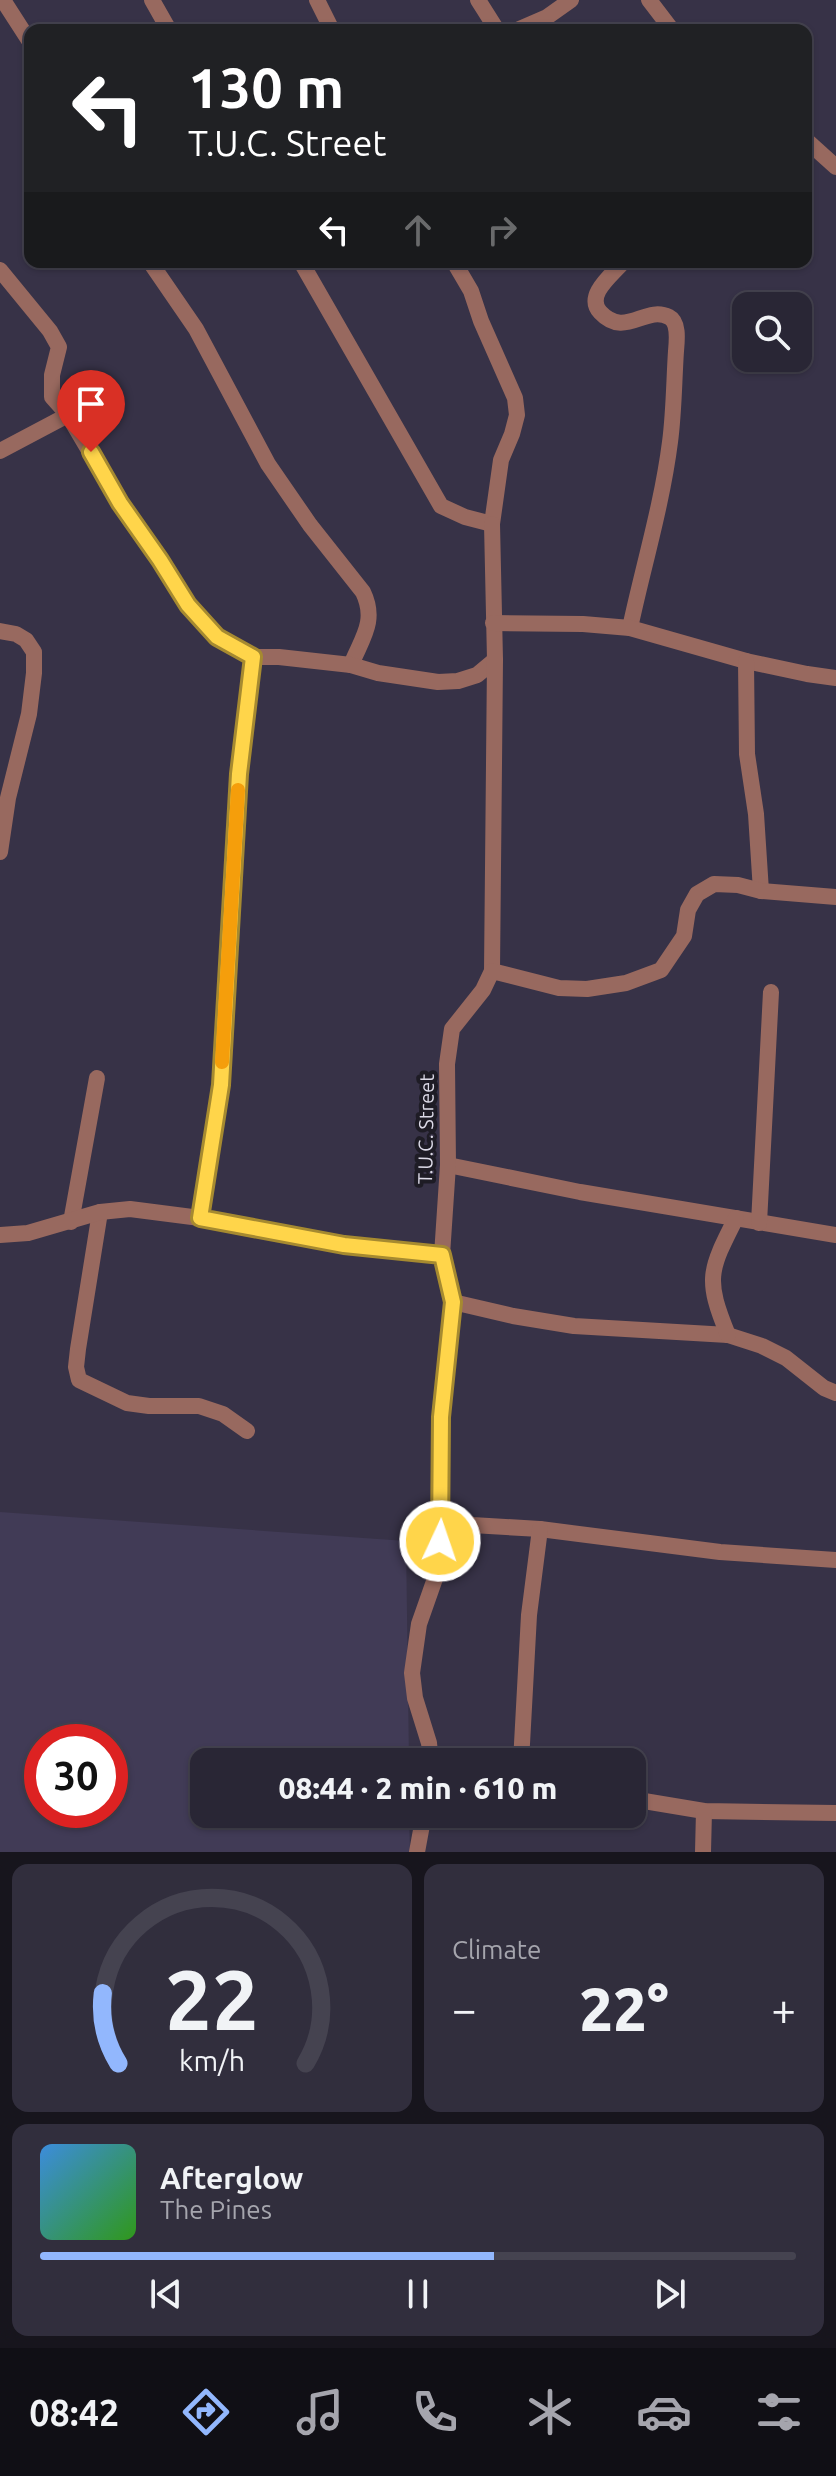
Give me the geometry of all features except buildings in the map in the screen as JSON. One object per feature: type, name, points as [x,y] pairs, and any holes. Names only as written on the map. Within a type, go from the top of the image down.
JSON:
[{"type":"street","points":[[3,0],[24,33]]},
{"type":"street","points":[[152,0],[166,24]]},
{"type":"street","points":[[317,0],[329,24]]},
{"type":"street","points":[[478,0],[493,24]]},
{"type":"street","points":[[531,24],[571,0]]},
{"type":"street","points":[[649,0],[667,24]]},
{"type":"street","points":[[812,145],[836,167]]},
{"type":"street","points":[[154,268],[196,329],[268,464],[310,525],[363,592],[370,619],[351,665]]},
{"type":"street","points":[[304,268],[441,506],[492,524]]},
{"type":"street","points":[[458,268],[471,291],[515,398],[517,415],[501,460],[492,524],[495,660],[492,971],[559,988],[587,989],[626,983],[661,970],[684,936],[688,910],[697,894],[714,884],[836,897]]},
{"type":"street","points":[[618,268],[598,291],[596,307],[616,323],[661,315],[671,317],[675,323],[676,344],[670,442],[630,628]]},
{"type":"street","points":[[0,270],[50,331],[59,347],[52,375],[52,397],[68,415],[120,503],[188,605],[217,637],[253,657],[351,665],[378,673],[438,682],[458,681],[477,675],[495,660]]},
{"type":"street","points":[[0,451],[68,415]]},
{"type":"street","points":[[493,623],[630,628],[746,661],[836,678]]},
{"type":"street","points":[[0,631],[26,640],[34,652],[34,673],[0,852]]},
{"type":"street","points":[[200,1218],[221,1085],[239,774],[253,657]]},
{"type":"street","points":[[746,661],[747,754],[756,814],[761,891]]},
{"type":"street","name":"T.U.C. Street","points":[[430,1748],[415,1698],[412,1673],[419,1624],[438,1570],[442,1511],[441,1417],[453,1302],[442,1255],[448,1165],[447,1064],[452,1029],[483,990],[492,971]]},
{"type":"street","points":[[759,1223],[771,992]]},
{"type":"street","points":[[71,1222],[97,1078]]},
{"type":"street","points":[[448,1165],[580,1192],[836,1235]]},
{"type":"street","points":[[0,1235],[28,1233],[100,1212],[130,1209],[200,1218],[344,1245],[442,1255]]},
{"type":"street","points":[[100,1212],[78,1349],[76,1367],[79,1380],[127,1403],[199,1406],[223,1414],[247,1431]]},
{"type":"street","points":[[728,1335],[715,1302],[712,1284],[715,1258],[736,1218]]},
{"type":"street","points":[[453,1302],[574,1326],[728,1335],[786,1358],[824,1388],[836,1393]]},
{"type":"street","points":[[442,1511],[472,1525],[540,1529],[720,1552],[836,1560]]},
{"type":"street","points":[[522,1748],[529,1615],[540,1529]]},
{"type":"street","points":[[646,1801],[704,1811],[836,1813]]},
{"type":"street","points":[[703,1852],[704,1811]]},
{"type":"street","points":[[417,1852],[421,1828]]},
{"type":"shaded area","points":[[0,1512],[406,1541],[409,1748],[190,1748],[190,1828],[409,1828],[410,1852],[0,1852]]},
{"type":"slow traffic","points":[[222,1062],[238,790]]},
{"type":"route","points":[[91,452],[120,503],[188,605],[217,637],[253,657],[239,774],[221,1085],[200,1218],[344,1245],[442,1255],[453,1302],[441,1417],[440,1541]]}]
